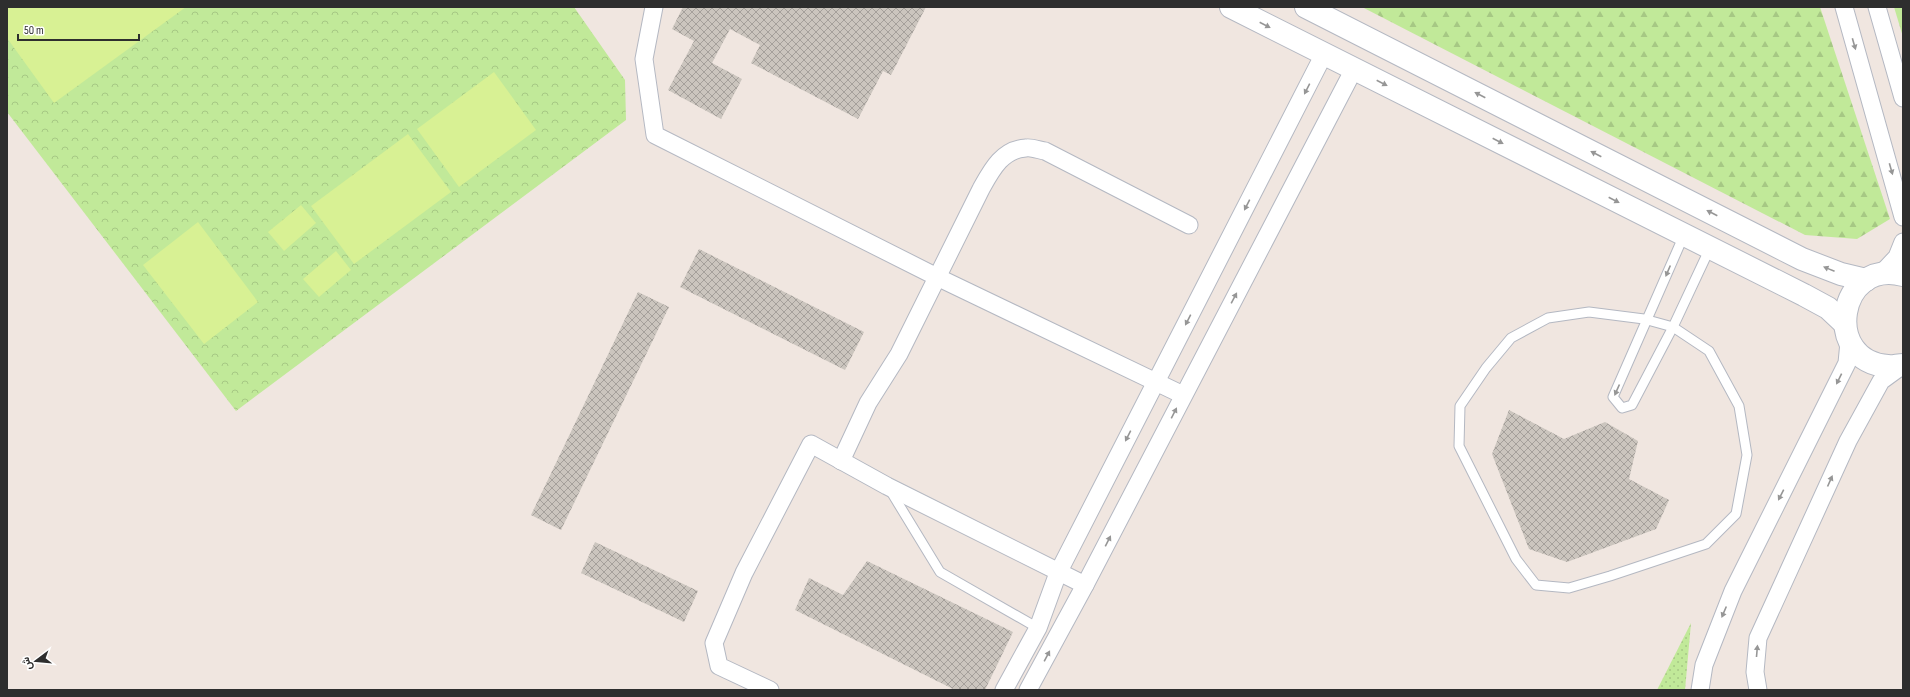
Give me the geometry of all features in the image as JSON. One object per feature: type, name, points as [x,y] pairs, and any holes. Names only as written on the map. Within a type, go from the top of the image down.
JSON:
[{"type":"main road","points":[[1231,7],[1828,308],[1847,333],[1859,354],[1872,363],[1887,366],[1903,365]]},
{"type":"main road","points":[[1306,7],[1802,258],[1841,274],[1874,277],[1895,273],[1903,276]]},
{"type":"main road","points":[[1847,333],[1845,312],[1849,299],[1856,288],[1874,277]]},
{"type":"street","points":[[654,7],[644,59],[655,135],[937,276],[1184,395]]},
{"type":"street","points":[[1844,7],[1903,217]]},
{"type":"street","points":[[1877,7],[1903,98]]},
{"type":"street","points":[[1004,690],[1038,628],[1058,572],[1324,54]]},
{"type":"street","points":[[1028,690],[1085,585],[1354,69]]},
{"type":"street","points":[[841,461],[868,403],[899,354],[937,276],[995,164],[1010,152],[1026,148],[1045,150],[1189,225]]},
{"type":"street","points":[[1874,277],[1897,258],[1903,242]]},
{"type":"street","points":[[1700,690],[1704,665],[1733,591],[1846,363],[1847,333]]},
{"type":"street","points":[[1758,690],[1756,672],[1758,638],[1848,441],[1881,381],[1903,365]]},
{"type":"street","points":[[770,690],[718,666],[714,643],[744,573],[811,444],[888,486],[1085,585]]},
{"type":"lane","points":[[1684,235],[1614,397],[1622,408],[1632,405],[1673,328],[1710,248]]},
{"type":"lane","points":[[1588,312],[1647,320],[1673,328],[1709,351],[1739,406],[1747,455],[1736,514],[1706,544],[1569,588],[1536,585],[1516,560],[1460,446],[1460,406],[1486,368],[1511,338],[1548,318],[1588,312]]},
{"type":"lane","points":[[888,486],[940,572],[1038,628]]},
{"type":"green space","points":[[7,7],[574,7],[625,80],[626,120],[236,411],[7,112]]},
{"type":"green space","points":[[7,7],[186,7],[54,103],[7,38]]},
{"type":"green space","points":[[1362,7],[1820,7],[1890,219],[1857,239],[1805,235]]},
{"type":"green space","points":[[1894,7],[1903,7],[1903,37]]},
{"type":"green space","points":[[494,72],[536,130],[459,187],[417,129]]},
{"type":"green space","points":[[408,134],[451,192],[354,264],[311,206]]},
{"type":"green space","points":[[301,205],[316,223],[284,251],[268,232]]},
{"type":"green space","points":[[198,222],[258,302],[204,344],[143,265]]},
{"type":"green space","points":[[336,251],[351,270],[319,297],[303,279]]},
{"type":"green space","points":[[1691,623],[1685,690],[1657,690]]},
{"type":"building","points":[[683,7],[926,7],[891,75],[883,71],[858,119],[751,63],[760,45],[730,29],[712,63],[742,79],[721,119],[668,90],[694,41],[672,29]]},
{"type":"building","points":[[699,249],[864,332],[845,370],[680,287]]},
{"type":"building","points":[[638,292],[669,307],[561,530],[531,515]]},
{"type":"building","points":[[1509,410],[1564,439],[1605,422],[1638,441],[1629,479],[1669,500],[1656,529],[1567,562],[1529,549],[1492,454]]},
{"type":"building","points":[[595,542],[698,591],[684,622],[581,573]]},
{"type":"building","points":[[867,561],[1013,632],[985,690],[955,690],[795,610],[809,578],[843,595]]}]
